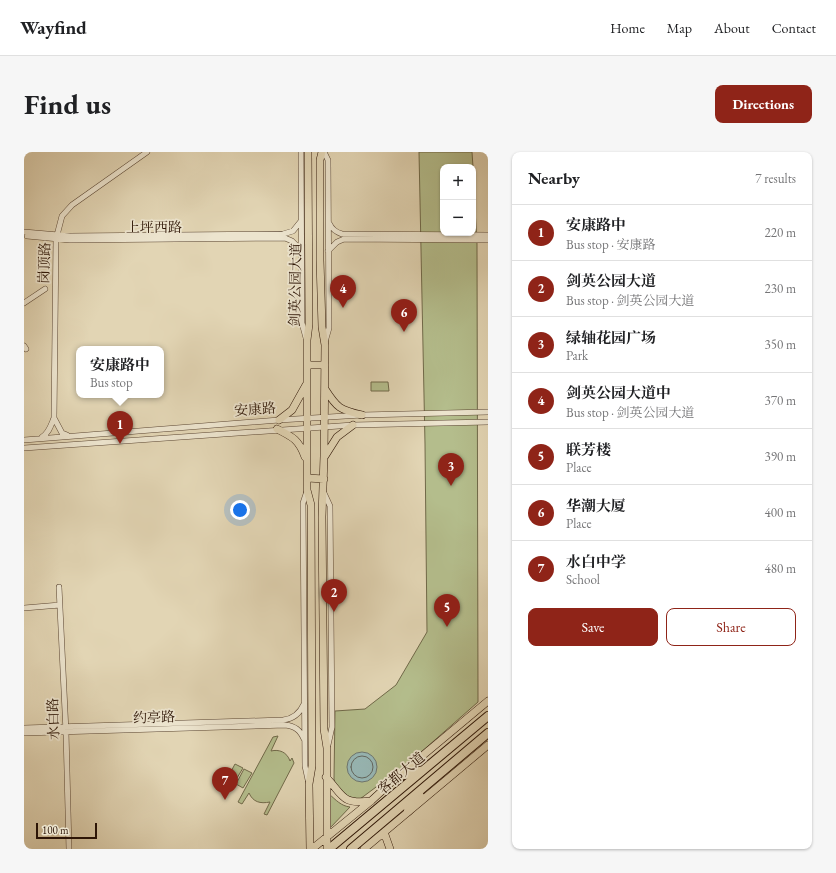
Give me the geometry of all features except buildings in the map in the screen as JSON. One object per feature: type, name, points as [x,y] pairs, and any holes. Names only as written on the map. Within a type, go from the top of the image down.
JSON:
[{"type":"highway","name":"客都大道","points":[[328,849],[488,716]]},
{"type":"highway","points":[[471,729],[471,737],[473,740],[478,741]]},
{"type":"highway","name":"客都大道","points":[[351,849],[488,734]]},
{"type":"highway","points":[[460,738],[466,742],[467,751]]},
{"type":"highway","points":[[397,777],[426,769]]},
{"type":"highway","points":[[408,811],[428,785]]},
{"type":"main road","name":"剑英公园大道","points":[[308,152],[309,324],[306,340],[307,490],[311,505],[312,766],[309,784],[311,849]]},
{"type":"main road","name":"剑英公园大道","points":[[323,152],[320,160],[320,260],[322,327],[325,345],[324,493],[322,517],[324,729],[327,748],[326,777],[328,849]]},
{"type":"main road","points":[[307,365],[325,365]]},
{"type":"main road","points":[[279,420],[292,410],[307,383]]},
{"type":"main road","points":[[325,388],[336,406],[345,411],[362,415]]},
{"type":"main road","points":[[324,456],[337,437],[353,425]]},
{"type":"main road","points":[[277,430],[290,436],[299,443],[307,460]]},
{"type":"main road","points":[[307,478],[324,479]]},
{"type":"main road","points":[[312,683],[324,684]]},
{"type":"main road","points":[[311,849],[371,801],[397,777],[488,701]]},
{"type":"main road","points":[[364,849],[488,745]]},
{"type":"main road","points":[[326,777],[340,796],[355,802],[371,801]]},
{"type":"main road","points":[[384,832],[390,849]]},
{"type":"street","name":"岗顶路","points":[[54,418],[57,237],[62,216],[72,205],[147,152]]},
{"type":"street","points":[[301,152],[302,323],[306,340]]},
{"type":"street","points":[[323,152],[328,160],[329,328],[325,345]]},
{"type":"street","points":[[301,221],[293,231],[284,236],[292,241],[301,250]]},
{"type":"street","points":[[328,222],[336,233],[343,236],[488,240]]},
{"type":"street","name":"上坪西路","points":[[25,232],[57,237],[284,236]]},
{"type":"street","points":[[328,252],[343,236],[488,235]]},
{"type":"street","points":[[24,303],[45,288]]},
{"type":"street","name":"安康路","points":[[24,440],[307,418],[488,412]]},
{"type":"street","points":[[54,418],[62,433],[69,436]]},
{"type":"street","points":[[38,439],[46,435],[54,418]]},
{"type":"street","name":"安康路","points":[[24,448],[353,425],[488,422]]},
{"type":"street","points":[[307,490],[303,503],[304,702],[305,766],[309,784]]},
{"type":"street","points":[[324,493],[330,506],[332,727],[327,748]]},
{"type":"street","name":"水白路","points":[[60,587],[69,849]]},
{"type":"street","points":[[24,608],[60,605]]},
{"type":"street","points":[[284,723],[301,710],[304,702]]},
{"type":"street","points":[[284,723],[301,732],[305,741]]},
{"type":"street","name":"约亭路","points":[[24,728],[66,729],[284,723]]},
{"type":"street","name":"约亭路","points":[[24,733],[66,729]]},
{"type":"green space","points":[[419,152],[472,152],[473,164],[440,164],[440,236],[476,236],[476,226],[478,702],[411,761],[360,799],[347,799],[336,788],[334,779],[335,711],[365,709],[396,685],[427,632]]},
{"type":"green space","points":[[371,382],[388,382],[389,391],[371,391]]},
{"type":"green space","points":[[278,736],[271,751],[277,750],[282,752],[287,755],[290,761],[292,758],[294,763],[267,815],[264,814],[270,802],[257,802],[249,793],[242,804],[238,802],[273,737]]},
{"type":"green space","points":[[235,764],[243,768],[234,783],[227,779]]},
{"type":"green space","points":[[244,769],[252,773],[243,788],[236,784]]},
{"type":"green space","points":[[329,794],[341,804],[350,807],[330,828]]},
{"type":"water","points":[[362,752],[368,753],[376,761],[376,773],[368,781],[362,782],[356,781],[348,773],[347,767],[348,761],[356,753]]},
{"type":"place","name":"剑英公园大道中","points":[[343,308]]},
{"type":"place","name":"华潮大厦","points":[[404,332]]},
{"type":"place","name":"安康路中","points":[[120,444]]},
{"type":"place","name":"绿轴花园广场","points":[[451,486]]},
{"type":"place","name":"剑英公园大道","points":[[334,612]]},
{"type":"place","name":"联芳楼","points":[[447,627]]},
{"type":"place","name":"水白中学","points":[[225,800]]}]
